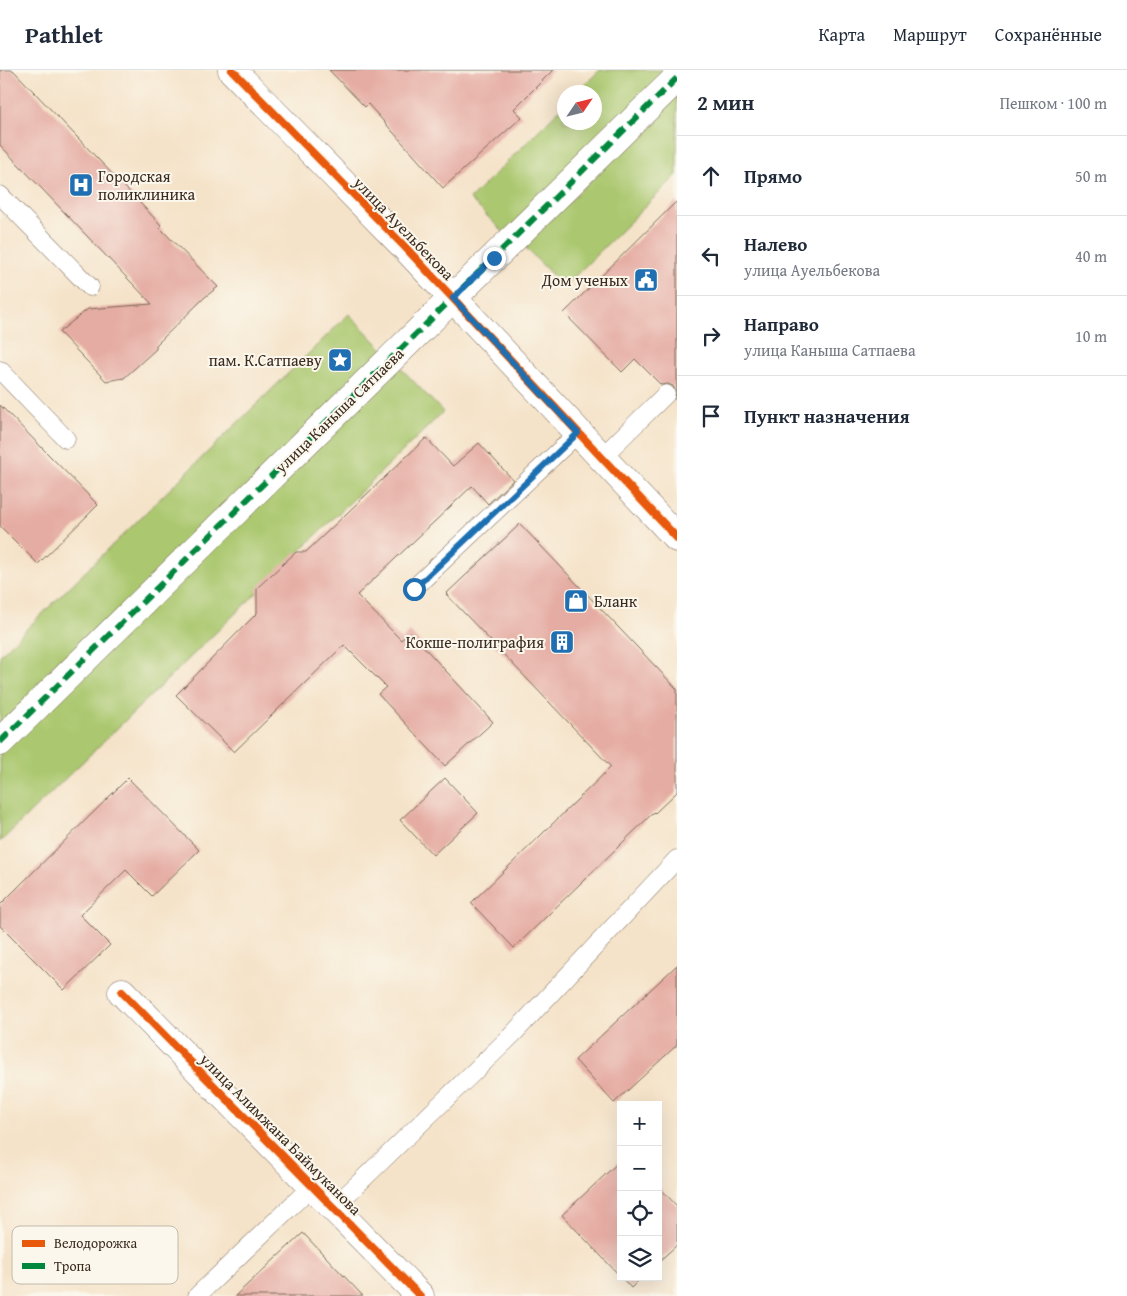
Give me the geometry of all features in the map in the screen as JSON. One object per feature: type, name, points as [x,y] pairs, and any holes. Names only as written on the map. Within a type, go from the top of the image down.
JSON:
[{"type":"street","name":"улица Ауельбекова","points":[[232,70],[453,298],[600,458],[677,538]]},
{"type":"street","name":"улица Каныша Сатпаева","points":[[0,742],[677,78]]},
{"type":"street","name":"улица Алимжана Баймуканова","points":[[122,992],[311,1187],[334,1207],[420,1296]]},
{"type":"lane","points":[[0,195],[90,287]]},
{"type":"lane","points":[[0,370],[66,439]]},
{"type":"lane","points":[[600,458],[666,394]]},
{"type":"lane","points":[[414,589],[578,433]]},
{"type":"lane","points":[[334,1207],[512,1035],[677,859]]},
{"type":"lane","points":[[197,1296],[311,1187]]},
{"type":"green space","points":[[600,70],[675,70],[507,236],[470,199],[557,112],[557,130],[602,130],[602,85],[584,85]]},
{"type":"green space","points":[[677,95],[677,175],[564,287],[524,246]]},
{"type":"green space","points":[[349,314],[443,412],[0,842],[0,655]]},
{"type":"building","points":[[0,70],[13,70],[161,225],[159,227],[218,287],[205,297],[156,345],[156,349],[124,378],[106,381],[59,332],[88,309],[152,304],[0,145]]},
{"type":"building","points":[[329,70],[553,70],[514,109],[522,117],[443,188],[368,104],[365,107]]},
{"type":"building","points":[[677,201],[677,402],[673,386],[668,384],[661,385],[635,359],[622,372],[564,313]]},
{"type":"building","points":[[0,405],[98,505],[38,564],[0,526]]},
{"type":"building","points":[[426,438],[453,466],[479,443],[513,480],[488,504],[472,486],[357,595],[401,640],[410,632],[493,722],[445,766],[378,694],[386,687],[344,645],[234,752],[176,695],[257,613],[257,588],[296,552],[306,552]]},
{"type":"building","name":"Кокше-полиграфия","points":[[520,524],[677,689],[677,792],[514,948],[471,903],[611,767],[446,594]]},
{"type":"building","points":[[128,778],[199,850],[152,896],[126,870],[80,915],[110,945],[64,990],[0,926],[0,905]]},
{"type":"building","points":[[445,778],[478,813],[433,855],[400,820]]},
{"type":"building","points":[[677,965],[677,1045],[614,1103],[575,1060]]},
{"type":"building","points":[[617,1164],[617,1273],[562,1215]]},
{"type":"building","points":[[662,1190],[677,1206],[677,1245],[662,1258]]},
{"type":"building","points":[[303,1233],[363,1296],[235,1296]]},
{"type":"building","points":[[625,1281],[638,1281],[631,1288]]},
{"type":"marked path","points":[[0,742],[677,78]]},
{"type":"cycle path","points":[[232,70],[405,247],[677,538]]},
{"type":"cycle path","points":[[122,992],[420,1296]]},
{"type":"place","name":"Городская поликлиника","points":[[81,185]]},
{"type":"place","name":"Дом ученых","points":[[646,280]]},
{"type":"place","name":"пам. К.Сатпаеву","points":[[340,360]]},
{"type":"place","name":"Бланк","points":[[576,601]]},
{"type":"place","name":"Кокше-полиграфия","points":[[562,642]]},
{"type":"route","points":[[414,589],[578,433],[453,298],[494,258]]}]
